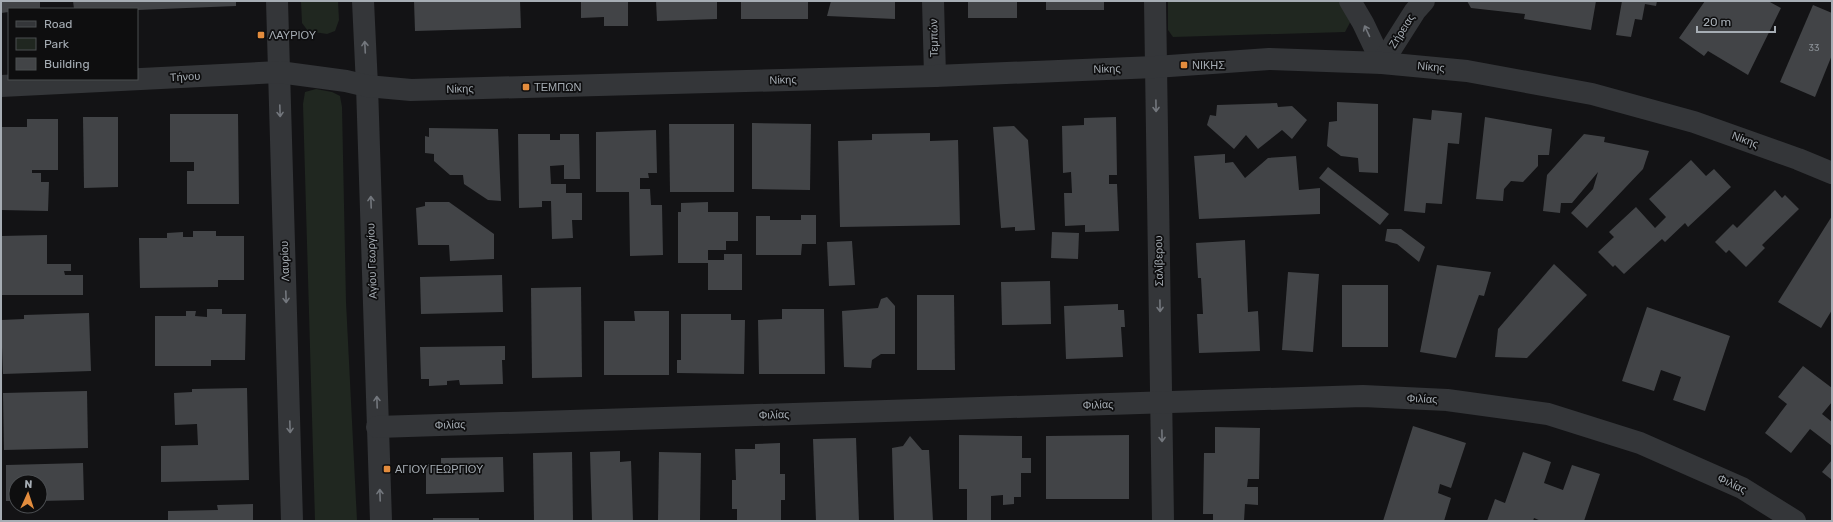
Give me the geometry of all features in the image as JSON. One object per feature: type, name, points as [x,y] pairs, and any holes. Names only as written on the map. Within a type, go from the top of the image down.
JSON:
[{"type":"street","name":"Λαυρίου","points":[[277,1],[292,521]]},
{"type":"street","name":"Αγίου Γεωργίου","points":[[363,1],[381,521]]},
{"type":"street","name":"Τεμπών","points":[[933,1],[935,76]]},
{"type":"street","name":"Σαλίβερου","points":[[1155,1],[1163,521]]},
{"type":"street","points":[[1350,1],[1363,23],[1382,63]]},
{"type":"street","name":"Ζήρειας","points":[[1382,63],[1415,11],[1424,1]]},
{"type":"street","name":"Νίκης","points":[[367,86],[411,90],[935,76],[1155,67],[1269,59],[1382,63],[1467,71],[1592,94],[1694,122],[1798,159],[1832,174]]},
{"type":"street","name":"Τήνου","points":[[138,79],[279,72],[346,81],[367,86]]},
{"type":"street","name":"Τήνου","points":[[1,86],[120,80]]},
{"type":"street","name":"Φιλίας","points":[[377,427],[1363,396],[1447,400],[1548,414],[1648,447],[1742,488],[1794,521]]},
{"type":"green space","points":[[301,1],[338,1],[339,20],[335,31],[327,34],[308,31],[302,23]]},
{"type":"green space","points":[[1168,1],[1343,1],[1353,17],[1345,32],[1173,37],[1168,30]]},
{"type":"green space","points":[[316,89],[332,92],[340,96],[342,107],[346,302],[357,521],[315,521],[303,104],[305,92]]},
{"type":"building","points":[[1,1],[40,1],[40,8],[8,8],[8,12],[1,13]]},
{"type":"building","points":[[73,1],[236,1],[236,6],[138,10],[138,8],[74,8]]},
{"type":"building","points":[[414,1],[520,1],[521,28],[415,31]]},
{"type":"building","points":[[581,1],[628,1],[628,26],[604,26],[604,17],[581,18]]},
{"type":"building","points":[[656,1],[717,1],[717,19],[657,21]]},
{"type":"building","points":[[741,1],[808,1],[808,19],[741,19]]},
{"type":"building","points":[[831,1],[895,1],[895,19],[827,16]]},
{"type":"building","points":[[968,1],[1017,1],[1017,18],[968,18]]},
{"type":"building","points":[[1046,1],[1104,1],[1104,10],[1046,10]]},
{"type":"building","points":[[1467,1],[1596,1],[1591,30],[1524,19],[1525,14],[1471,8]]},
{"type":"building","points":[[1622,1],[1657,1],[1656,6],[1645,4],[1642,20],[1635,19],[1631,37],[1616,35]]},
{"type":"building","points":[[1705,1],[1768,1],[1781,8],[1748,75],[1708,51],[1704,56],[1679,38]]},
{"type":"building","points":[[1813,5],[1832,13],[1832,55],[1815,97],[1780,82]]},
{"type":"building","points":[[1337,102],[1378,104],[1378,173],[1359,172],[1358,158],[1341,156],[1327,146],[1329,122],[1337,121]]},
{"type":"building","points":[[1277,103],[1278,107],[1292,106],[1307,120],[1292,139],[1282,130],[1258,149],[1246,135],[1234,149],[1207,125],[1210,115],[1216,116],[1217,105]]},
{"type":"building","points":[[1432,110],[1462,113],[1459,144],[1448,143],[1442,204],[1426,203],[1425,213],[1404,211],[1413,118],[1431,120]]},
{"type":"building","points":[[170,114],[238,114],[239,204],[187,204],[187,171],[194,171],[194,162],[170,162]]},
{"type":"building","points":[[83,117],[118,117],[118,187],[84,188]]},
{"type":"building","points":[[1116,117],[1117,175],[1109,175],[1109,184],[1117,184],[1119,231],[1085,232],[1085,225],[1065,226],[1064,193],[1072,193],[1071,172],[1063,173],[1062,126],[1084,125],[1084,118]]},
{"type":"building","points":[[1485,117],[1552,129],[1549,155],[1538,155],[1538,166],[1523,182],[1511,181],[1504,189],[1503,201],[1476,199]]},
{"type":"building","points":[[27,119],[58,119],[58,170],[32,170],[32,173],[41,173],[41,182],[49,182],[48,211],[1,210],[1,127],[27,127]]},
{"type":"building","points":[[752,123],[811,124],[810,190],[752,189]]},
{"type":"building","points":[[669,124],[734,124],[734,192],[670,192]]},
{"type":"building","points":[[1014,126],[1028,140],[1035,230],[1015,231],[1015,227],[1001,228],[993,127]]},
{"type":"building","points":[[429,128],[498,129],[501,201],[488,200],[464,184],[463,175],[450,175],[434,161],[434,154],[425,153],[425,136],[429,137]]},
{"type":"building","points":[[656,130],[657,173],[648,173],[649,178],[640,178],[640,189],[650,189],[651,205],[662,205],[663,255],[630,256],[629,192],[596,192],[596,132]]},
{"type":"building","points":[[930,133],[930,141],[958,140],[960,225],[840,227],[838,141],[872,140],[872,134]]},
{"type":"building","points":[[518,134],[550,134],[550,140],[560,140],[560,134],[579,134],[580,179],[564,179],[564,165],[550,166],[551,184],[566,184],[566,193],[582,193],[582,220],[572,220],[573,238],[552,239],[551,201],[542,201],[542,207],[519,208]]},
{"type":"building","points":[[1584,134],[1605,137],[1604,142],[1649,151],[1643,169],[1587,228],[1571,213],[1593,189],[1598,172],[1572,203],[1561,203],[1560,213],[1543,211],[1547,175]]},
{"type":"building","points":[[1225,154],[1225,163],[1233,162],[1245,178],[1268,158],[1296,156],[1299,190],[1320,188],[1320,214],[1199,219],[1194,156]]},
{"type":"building","points":[[1691,160],[1706,176],[1714,169],[1731,187],[1688,227],[1685,223],[1665,242],[1662,239],[1624,274],[1615,265],[1613,267],[1598,252],[1614,237],[1609,232],[1636,207],[1655,228],[1666,217],[1649,199]]},
{"type":"building","points":[[1328,167],[1389,214],[1380,225],[1319,178]]},
{"type":"building","points":[[1775,190],[1782,198],[1785,195],[1799,209],[1762,245],[1765,248],[1746,267],[1729,250],[1726,253],[1715,242],[1733,224],[1737,228]]},
{"type":"building","points":[[425,202],[449,202],[494,234],[494,259],[450,261],[449,245],[418,245],[416,208],[425,206]]},
{"type":"building","points":[[708,202],[708,212],[738,212],[738,241],[726,241],[726,250],[708,250],[708,260],[724,260],[724,254],[742,254],[742,290],[708,290],[708,263],[678,263],[678,212],[681,212],[681,203]]},
{"type":"building","points":[[801,215],[816,215],[816,244],[802,244],[801,255],[756,255],[756,216],[770,216],[770,220],[801,220]]},
{"type":"building","points":[[1832,216],[1832,310],[1821,328],[1778,302]]},
{"type":"building","points":[[1387,229],[1401,229],[1425,247],[1419,262],[1397,244],[1385,241]]},
{"type":"building","points":[[193,231],[216,231],[216,236],[244,236],[244,280],[218,280],[218,287],[140,288],[139,238],[167,238],[167,233],[183,232],[183,237],[193,237]]},
{"type":"building","points":[[1052,232],[1079,233],[1078,259],[1051,258]]},
{"type":"building","points":[[47,235],[47,264],[71,264],[71,271],[64,271],[65,275],[83,275],[83,295],[1,295],[1,236]]},
{"type":"building","points":[[1245,240],[1248,312],[1258,311],[1260,351],[1199,353],[1197,314],[1203,314],[1201,278],[1198,278],[1196,243]]},
{"type":"building","points":[[852,241],[855,285],[829,286],[827,242]]},
{"type":"building","points":[[1554,264],[1587,295],[1527,358],[1495,357],[1498,329]]},
{"type":"building","points":[[1437,265],[1491,272],[1484,296],[1479,295],[1456,358],[1420,352]]},
{"type":"building","points":[[1288,272],[1319,274],[1313,352],[1282,350]]},
{"type":"building","points":[[502,275],[503,312],[421,314],[420,277]]},
{"type":"building","points":[[1050,281],[1051,324],[1002,325],[1001,282]]},
{"type":"building","points":[[1342,285],[1388,285],[1388,347],[1342,347]]},
{"type":"building","points":[[581,287],[582,377],[532,378],[531,288]]},
{"type":"building","points":[[917,295],[954,295],[955,370],[917,370]]},
{"type":"building","points":[[887,297],[895,306],[895,354],[881,354],[872,360],[871,368],[844,367],[842,311],[878,308],[881,299]]},
{"type":"building","points":[[1118,304],[1118,310],[1124,310],[1125,327],[1121,327],[1123,357],[1066,359],[1064,306]]},
{"type":"building","points":[[1647,307],[1730,336],[1705,411],[1673,400],[1681,377],[1661,370],[1654,391],[1622,381]]},
{"type":"building","points":[[207,309],[222,309],[222,314],[246,314],[245,360],[211,360],[211,366],[155,366],[155,316],[186,316],[186,311],[196,311],[195,316],[207,317]]},
{"type":"building","points":[[782,309],[824,309],[825,374],[759,374],[758,320],[782,319]]},
{"type":"building","points":[[634,311],[669,311],[669,375],[604,375],[604,321],[635,321]]},
{"type":"building","points":[[89,313],[91,371],[3,374],[1,320],[24,319],[24,315]]},
{"type":"building","points":[[681,314],[731,314],[731,320],[745,320],[744,374],[677,373],[677,360],[681,360]]},
{"type":"building","points":[[505,346],[505,360],[502,360],[503,384],[460,385],[459,380],[447,381],[447,385],[429,386],[429,379],[421,379],[420,347]]},
{"type":"building","points":[[1803,366],[1832,388],[1832,402],[1822,414],[1832,422],[1832,446],[1810,429],[1791,453],[1765,433],[1787,404],[1778,397]]},
{"type":"building","points":[[247,388],[249,480],[161,482],[161,446],[198,445],[197,424],[175,425],[174,393],[192,392],[192,389]]},
{"type":"building","points":[[87,391],[88,448],[4,450],[3,393]]},
{"type":"building","points":[[1413,426],[1466,443],[1451,488],[1440,484],[1438,493],[1451,498],[1444,521],[1383,521]]},
{"type":"building","points":[[1215,427],[1260,428],[1259,479],[1248,479],[1247,487],[1258,487],[1258,505],[1245,504],[1244,521],[1213,521],[1213,514],[1203,514],[1204,453],[1215,453]]},
{"type":"building","points":[[959,435],[1022,436],[1022,458],[1031,458],[1031,473],[1021,473],[1021,497],[1014,497],[1014,504],[1003,505],[1003,495],[991,496],[991,521],[967,521],[967,489],[959,489]]},
{"type":"building","points":[[1129,435],[1129,499],[1046,499],[1046,436]]},
{"type":"building","points":[[910,436],[922,450],[929,450],[933,521],[894,521],[892,448],[903,446]]},
{"type":"building","points":[[856,438],[859,521],[816,521],[813,439]]},
{"type":"building","points":[[780,443],[780,474],[785,474],[785,500],[781,500],[781,521],[737,521],[737,509],[732,509],[732,480],[736,480],[735,449],[755,449],[755,444]]},
{"type":"building","points":[[620,451],[620,462],[631,461],[633,521],[592,521],[590,452]]},
{"type":"building","points":[[572,452],[573,521],[534,521],[533,453]]},
{"type":"building","points":[[659,452],[701,453],[700,521],[658,521]]},
{"type":"building","points":[[1523,452],[1551,462],[1544,483],[1563,490],[1572,465],[1600,474],[1584,521],[1541,521],[1534,518],[1533,521],[1487,521],[1495,499],[1505,503]]},
{"type":"building","points":[[503,457],[504,492],[426,494],[426,464],[441,464],[441,458]]},
{"type":"building","points":[[1832,460],[1832,480],[1822,472]]},
{"type":"building","points":[[83,463],[84,500],[48,501],[48,474],[8,474],[8,501],[6,501],[6,465]]},
{"type":"building","points":[[253,504],[253,521],[168,521],[168,511],[218,510],[217,505]]},
{"type":"building","points":[[433,518],[479,518],[479,521],[433,521]]},
{"type":"place","name":"ΛΑΥΡΙΟΥ","points":[[261,35]]},
{"type":"place","name":"ΝΙΚΗΣ","points":[[1184,65]]},
{"type":"place","name":"ΤΕΜΠΩΝ","points":[[526,87]]},
{"type":"place","name":"ΑΓΙΟΥ ΓΕΩΡΓΙΟΥ","points":[[387,469]]}]
